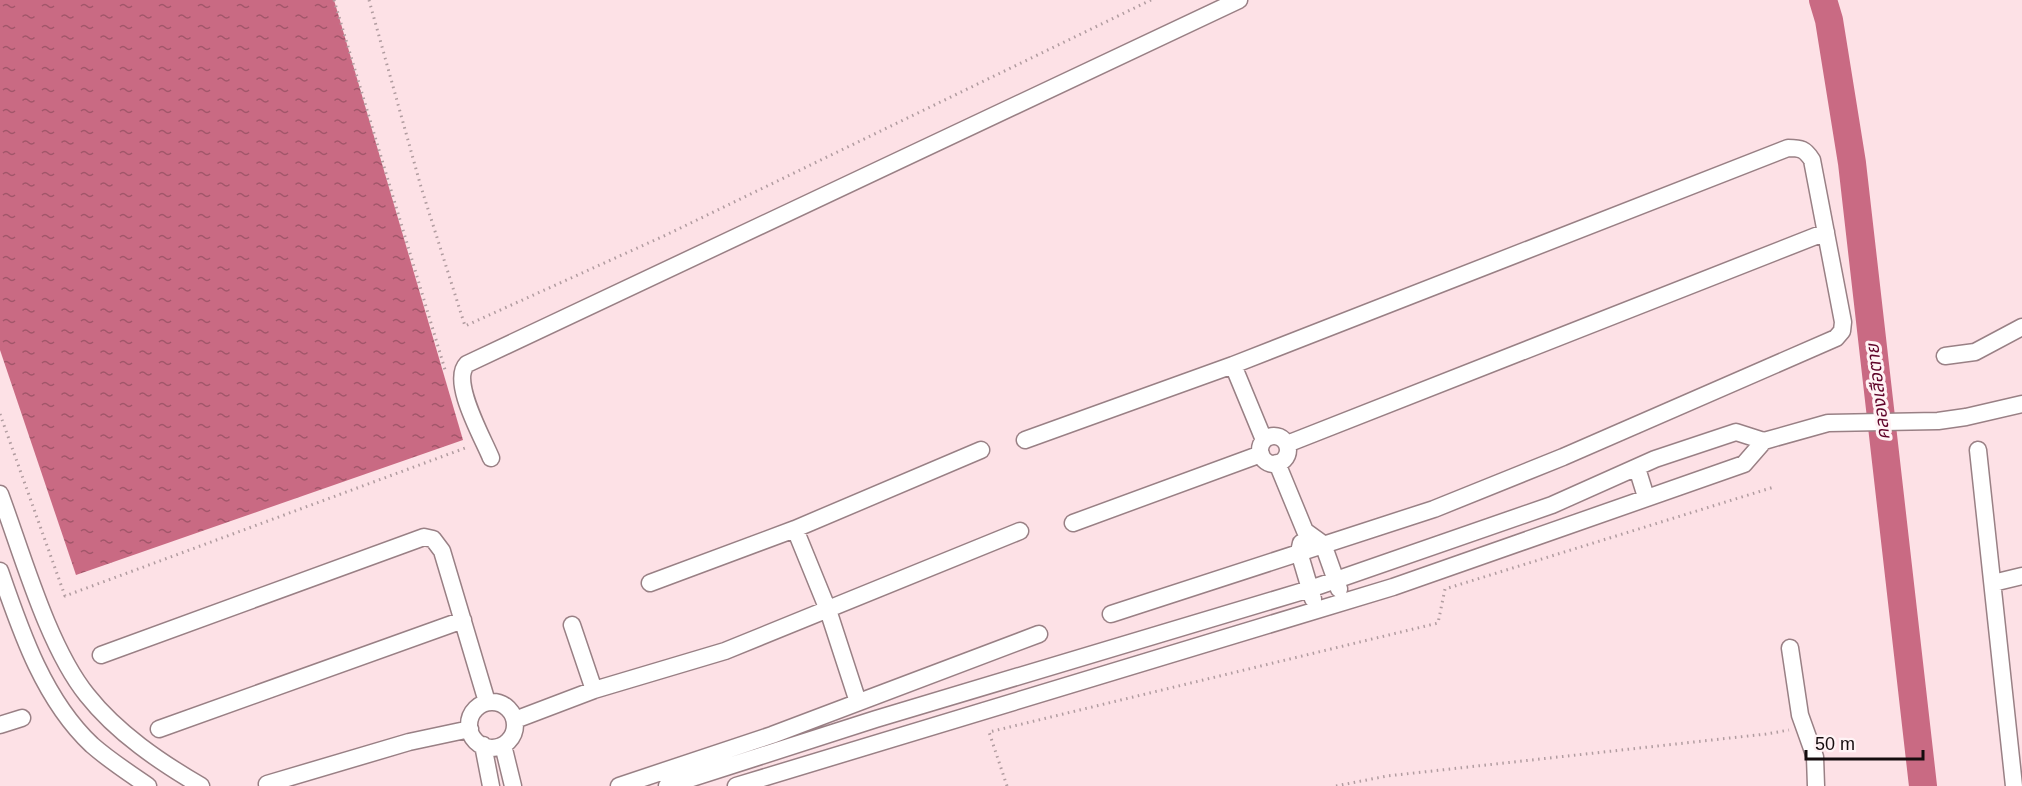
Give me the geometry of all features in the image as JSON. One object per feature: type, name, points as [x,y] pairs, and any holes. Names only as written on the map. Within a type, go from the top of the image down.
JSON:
[{"type":"street","points":[[491,458],[465,395],[460,376],[461,370],[467,364],[1239,0]]},
{"type":"street","points":[[1025,440],[1233,365],[1788,148],[1800,148],[1807,152],[1812,160],[1843,322],[1842,331],[1828,343],[1501,483],[1434,509],[1111,614]]},
{"type":"street","points":[[1287,444],[1826,232]]},
{"type":"street","points":[[1945,356],[1975,352],[2022,327]]},
{"type":"street","points":[[1233,365],[1267,462],[1277,464]]},
{"type":"street","points":[[736,786],[1393,587],[1744,464],[1764,441],[1828,423],[1911,423],[1966,417],[2022,404]]},
{"type":"street","points":[[667,786],[876,719],[1310,589],[1552,505],[1655,459],[1736,432],[1764,441]]},
{"type":"street","points":[[1072,523],[1262,448],[1276,436],[1287,444]]},
{"type":"street","points":[[1277,464],[1286,456],[1287,444]]},
{"type":"street","points":[[650,582],[795,529],[981,450]]},
{"type":"street","points":[[1978,450],[2014,786]]},
{"type":"street","points":[[1277,464],[1305,531],[1323,544],[1342,602]]},
{"type":"street","points":[[1637,468],[1646,497]]},
{"type":"street","points":[[0,494],[48,624],[67,664],[86,694],[112,723],[174,770],[201,786]]},
{"type":"street","points":[[795,529],[828,610],[858,702]]},
{"type":"street","points":[[515,720],[594,690],[725,651],[1020,531]]},
{"type":"street","points":[[1305,531],[1299,552],[1316,609]]},
{"type":"street","points":[[101,655],[424,537],[434,539],[442,551],[487,702]]},
{"type":"street","points":[[0,571],[15,614],[52,694],[92,745],[148,786]]},
{"type":"street","points":[[1993,583],[2022,576]]},
{"type":"street","points":[[159,729],[463,620]]},
{"type":"street","points":[[572,625],[594,690]]},
{"type":"street","points":[[619,786],[772,735],[1039,634]]},
{"type":"street","points":[[1790,648],[1803,727],[1815,757],[1816,786]]},
{"type":"street","points":[[487,702],[502,704],[508,708],[515,720],[513,734],[503,745],[483,746],[472,736],[470,729],[473,712],[487,702]]},
{"type":"street","points":[[0,725],[22,718]]},
{"type":"street","points":[[876,719],[881,741]]},
{"type":"street","points":[[267,784],[409,742],[470,729]]},
{"type":"street","points":[[121,767],[136,742]]},
{"type":"street","points":[[503,745],[513,786]]},
{"type":"street","points":[[483,746],[491,786]]},
{"type":"path","points":[[334,0],[448,378]]},
{"type":"path","points":[[369,0],[421,187],[465,326],[666,235],[1151,0]]},
{"type":"path","points":[[0,414],[65,596],[469,446]]},
{"type":"path","points":[[1007,786],[989,732],[1438,623],[1445,589],[1774,487]]},
{"type":"path","points":[[1336,786],[1387,776],[1766,734],[1803,727]]},
{"type":"water","points":[[0,0],[334,0],[463,440],[76,575],[0,350]]},
{"type":"waterway","name":"คลองเสือตาย","points":[[1823,0],[1829,20],[1852,163],[1923,786]]}]
